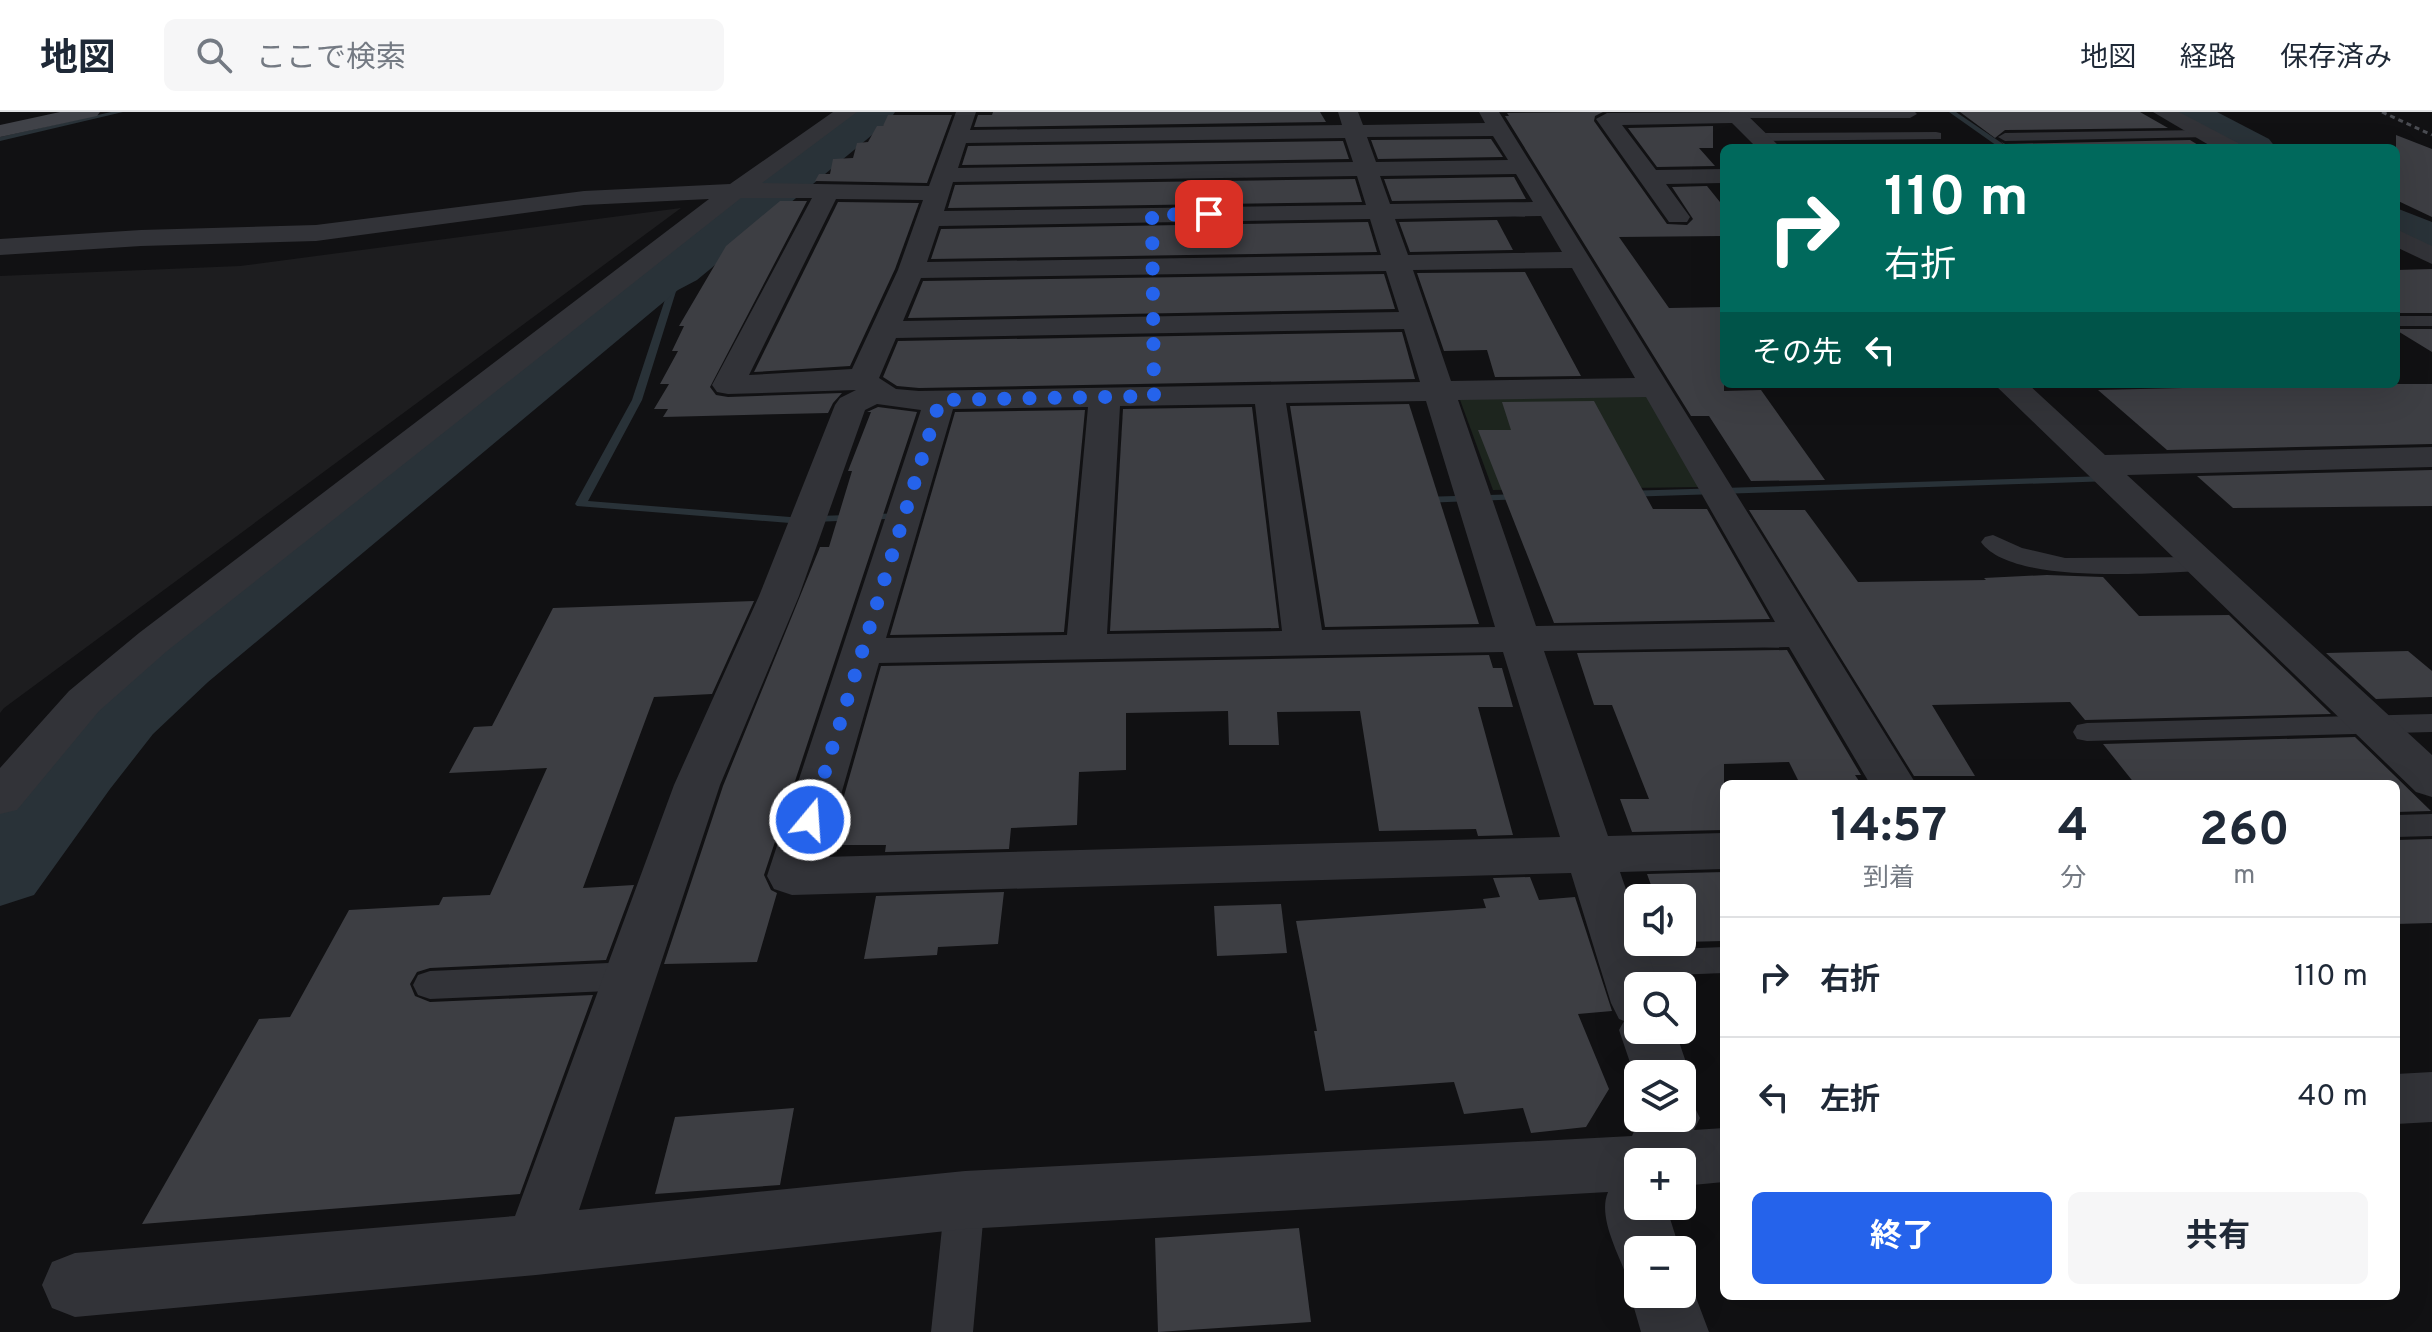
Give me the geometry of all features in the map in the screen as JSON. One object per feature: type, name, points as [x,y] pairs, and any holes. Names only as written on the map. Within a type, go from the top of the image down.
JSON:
[{"type":"street","points":[[0,131],[90,112]]},
{"type":"street","points":[[0,798],[84,701],[153,642],[847,112]]},
{"type":"street","points":[[2163,112],[2223,144]]},
{"type":"street","points":[[1678,217],[1607,119],[1735,114],[1764,142]]},
{"type":"street","points":[[536,1245],[697,785],[779,596],[851,405],[870,386],[884,330],[911,270],[962,124],[1494,121],[1891,780]]},
{"type":"street","points":[[1350,122],[1628,972]]},
{"type":"street","points":[[1151,123],[1154,360]]},
{"type":"street","points":[[937,196],[1152,172],[1522,167]]},
{"type":"street","points":[[1649,177],[1720,176]]},
{"type":"street","points":[[0,247],[141,238],[316,233],[584,198],[743,190],[828,190],[937,196],[1152,215],[1547,209]]},
{"type":"street","points":[[828,190],[728,385],[870,386],[886,398],[940,400],[1105,396],[1154,360],[1415,320]]},
{"type":"street","points":[[2400,239],[2428,254]]},
{"type":"street","points":[[2400,252],[2428,254]]},
{"type":"street","points":[[911,270],[1578,260]]},
{"type":"street","points":[[884,330],[1154,360],[1269,393],[1655,387]]},
{"type":"street","points":[[2014,388],[2432,781]]},
{"type":"street","points":[[1269,393],[1304,644]]},
{"type":"street","points":[[1086,649],[1105,396]]},
{"type":"street","points":[[940,400],[792,876],[1720,851]]},
{"type":"street","points":[[2104,471],[2432,457]]},
{"type":"street","points":[[863,651],[1800,634]]},
{"type":"street","points":[[2400,1099],[2432,1097]]},
{"type":"street","points":[[1696,1158],[1720,1155]]},
{"type":"street","points":[[75,1285],[536,1245],[965,1200],[1624,1164]]},
{"type":"street","points":[[1667,1308],[1675,1332]]},
{"type":"lane","points":[[1735,114],[1910,114]]},
{"type":"lane","points":[[2005,137],[2204,134]]},
{"type":"lane","points":[[1764,142],[1936,136]]},
{"type":"lane","points":[[2400,321],[2432,321]]},
{"type":"lane","points":[[1993,542],[2006,552],[2029,561],[2065,565],[2202,564]]},
{"type":"lane","points":[[2087,732],[2432,723]]},
{"type":"lane","points":[[2400,826],[2432,825]]},
{"type":"lane","points":[[1676,972],[1720,961]]},
{"type":"lane","points":[[430,985],[631,976]]},
{"type":"lane","points":[[952,1332],[965,1200]]},
{"type":"shaded area","points":[[681,208],[0,713],[0,276],[240,266]]},
{"type":"shaded area","points":[[1647,394],[1701,487],[1493,490],[1459,397]]},
{"type":"building","points":[[993,112],[1320,112],[1326,122],[974,127],[978,115],[992,115]]},
{"type":"building","points":[[1603,112],[1595,116],[1594,121],[1667,224],[1687,225],[1693,219],[1672,187],[1707,186],[1720,202],[1720,236],[1619,237],[1669,308],[1720,307],[1720,388],[1724,391],[1761,390],[1825,480],[1751,481],[1709,416],[1691,416],[1505,116],[1509,116],[1507,113]]},
{"type":"building","points":[[1960,112],[2140,112],[2168,128],[2005,130],[1995,138]]},
{"type":"building","points":[[888,115],[952,115],[927,183],[815,181],[819,174],[830,174],[833,159],[853,158],[857,143],[868,142],[877,126],[883,126]]},
{"type":"building","points":[[1713,126],[1713,148],[1699,148],[1715,166],[1657,167],[1628,128]]},
{"type":"building","points":[[2396,135],[2432,149],[2432,217],[2400,202],[2400,144],[2396,144]]},
{"type":"building","points":[[1491,139],[1503,157],[1378,159],[1371,140]]},
{"type":"building","points":[[2190,140],[2196,144],[2005,144]]},
{"type":"building","points":[[1343,141],[1349,159],[962,165],[968,146]]},
{"type":"building","points":[[1514,177],[1526,199],[1392,201],[1384,179]]},
{"type":"building","points":[[1355,179],[1362,202],[948,208],[955,185]]},
{"type":"building","points":[[780,201],[807,201],[710,387],[716,395],[728,397],[842,393],[828,413],[663,417],[668,409],[654,409],[669,384],[660,384],[678,351],[672,351],[684,326],[679,326],[726,246]]},
{"type":"building","points":[[838,202],[919,203],[895,269],[850,366],[754,372]]},
{"type":"building","points":[[1497,220],[1513,250],[1410,252],[1399,222]]},
{"type":"building","points":[[1368,222],[1377,252],[931,259],[941,229]]},
{"type":"building","points":[[2432,269],[2432,313],[2400,313],[2400,270]]},
{"type":"building","points":[[1525,272],[1581,376],[1495,377],[1487,350],[1444,351],[1417,273]]},
{"type":"building","points":[[1384,274],[1395,309],[908,318],[923,281]]},
{"type":"building","points":[[2400,329],[2432,329],[2432,352],[2400,332]]},
{"type":"building","points":[[1402,332],[1415,379],[919,388],[897,386],[883,377],[898,341]]},
{"type":"building","points":[[2400,384],[2432,384],[2432,444],[2167,450],[2098,390],[2400,388]]},
{"type":"building","points":[[1594,401],[1653,509],[1707,509],[1770,619],[1554,623],[1478,430],[1511,430],[1502,402]]},
{"type":"building","points":[[1409,404],[1479,624],[1325,627],[1290,406]]},
{"type":"building","points":[[878,407],[917,412],[764,875],[771,890],[777,893],[757,962],[664,964],[723,786],[820,547],[829,547],[852,471],[848,471],[871,412],[867,412]]},
{"type":"building","points":[[1252,407],[1279,628],[1110,631],[1123,409]]},
{"type":"building","points":[[1085,410],[1064,632],[890,635],[955,412]]},
{"type":"building","points":[[2432,470],[2432,506],[2233,508],[2197,476]]},
{"type":"building","points":[[1749,510],[1805,510],[1858,582],[1986,580],[1984,578],[2047,575],[2103,577],[2139,616],[2229,615],[2331,714],[2085,720],[2070,702],[1932,705],[1975,776],[1914,776]]},
{"type":"building","points":[[754,601],[712,694],[654,697],[583,888],[634,885],[606,960],[430,968],[417,972],[410,984],[415,996],[430,1002],[593,995],[520,1194],[142,1224],[259,1019],[290,1017],[349,910],[439,905],[443,897],[490,895],[547,768],[449,773],[474,727],[492,726],[553,608]]},
{"type":"building","points":[[1787,650],[1861,775],[1855,775],[1858,780],[1798,780],[1789,762],[1724,764],[1724,780],[1720,780],[1720,830],[1632,832],[1620,799],[1649,799],[1612,705],[1594,705],[1577,653]]},
{"type":"building","points":[[2408,651],[2432,671],[2432,697],[2376,699],[2326,653]]},
{"type":"building","points":[[1489,655],[1493,668],[1502,668],[1513,707],[1478,707],[1513,835],[1478,836],[1476,829],[1379,831],[1360,711],[1277,712],[1279,745],[1229,745],[1228,711],[1126,713],[1126,770],[1079,772],[1077,825],[1011,828],[1009,849],[885,852],[886,845],[830,845],[881,666]]},
{"type":"building","points":[[2355,737],[2399,780],[2132,780],[2103,744]]},
{"type":"building","points":[[2400,781],[2431,811],[2400,812]]},
{"type":"building","points":[[2432,839],[2432,923],[2400,924],[2400,840]]},
{"type":"building","points":[[1720,872],[1720,941],[1696,942],[1696,884],[1651,884],[1647,874]]},
{"type":"building","points":[[1530,877],[1539,900],[1575,897],[1612,1011],[1578,1014],[1609,1089],[1586,1127],[1531,1133],[1523,1108],[1464,1114],[1454,1082],[1325,1091],[1296,921],[1486,908],[1483,899],[1500,897],[1493,878]]},
{"type":"building","points":[[1004,892],[998,944],[938,947],[937,955],[864,959],[876,896]]},
{"type":"building","points":[[1281,904],[1287,953],[1217,956],[1214,906]]},
{"type":"building","points":[[794,1108],[780,1185],[655,1194],[675,1117]]},
{"type":"building","points":[[1299,1228],[1311,1322],[1158,1332],[1155,1238]]},
{"type":"waterway","points":[[0,139],[120,112]]},
{"type":"waterway","points":[[0,870],[78,767],[123,714],[179,664],[659,279],[679,269],[875,112]]},
{"type":"waterway","points":[[1952,112],[1999,144]]},
{"type":"waterway","points":[[2186,112],[2246,144]]},
{"type":"waterway","points":[[2400,225],[2432,242]]},
{"type":"waterway","points":[[679,269],[637,400],[581,504],[790,520],[905,516]]},
{"type":"waterway","points":[[1625,494],[2108,479]]},
{"type":"waterway","points":[[1422,500],[1521,497]]},
{"type":"railway","points":[[2382,112],[2432,135]]},
{"type":"route","points":[[810,820],[940,400],[1154,396],[1152,215],[1209,214]]}]
